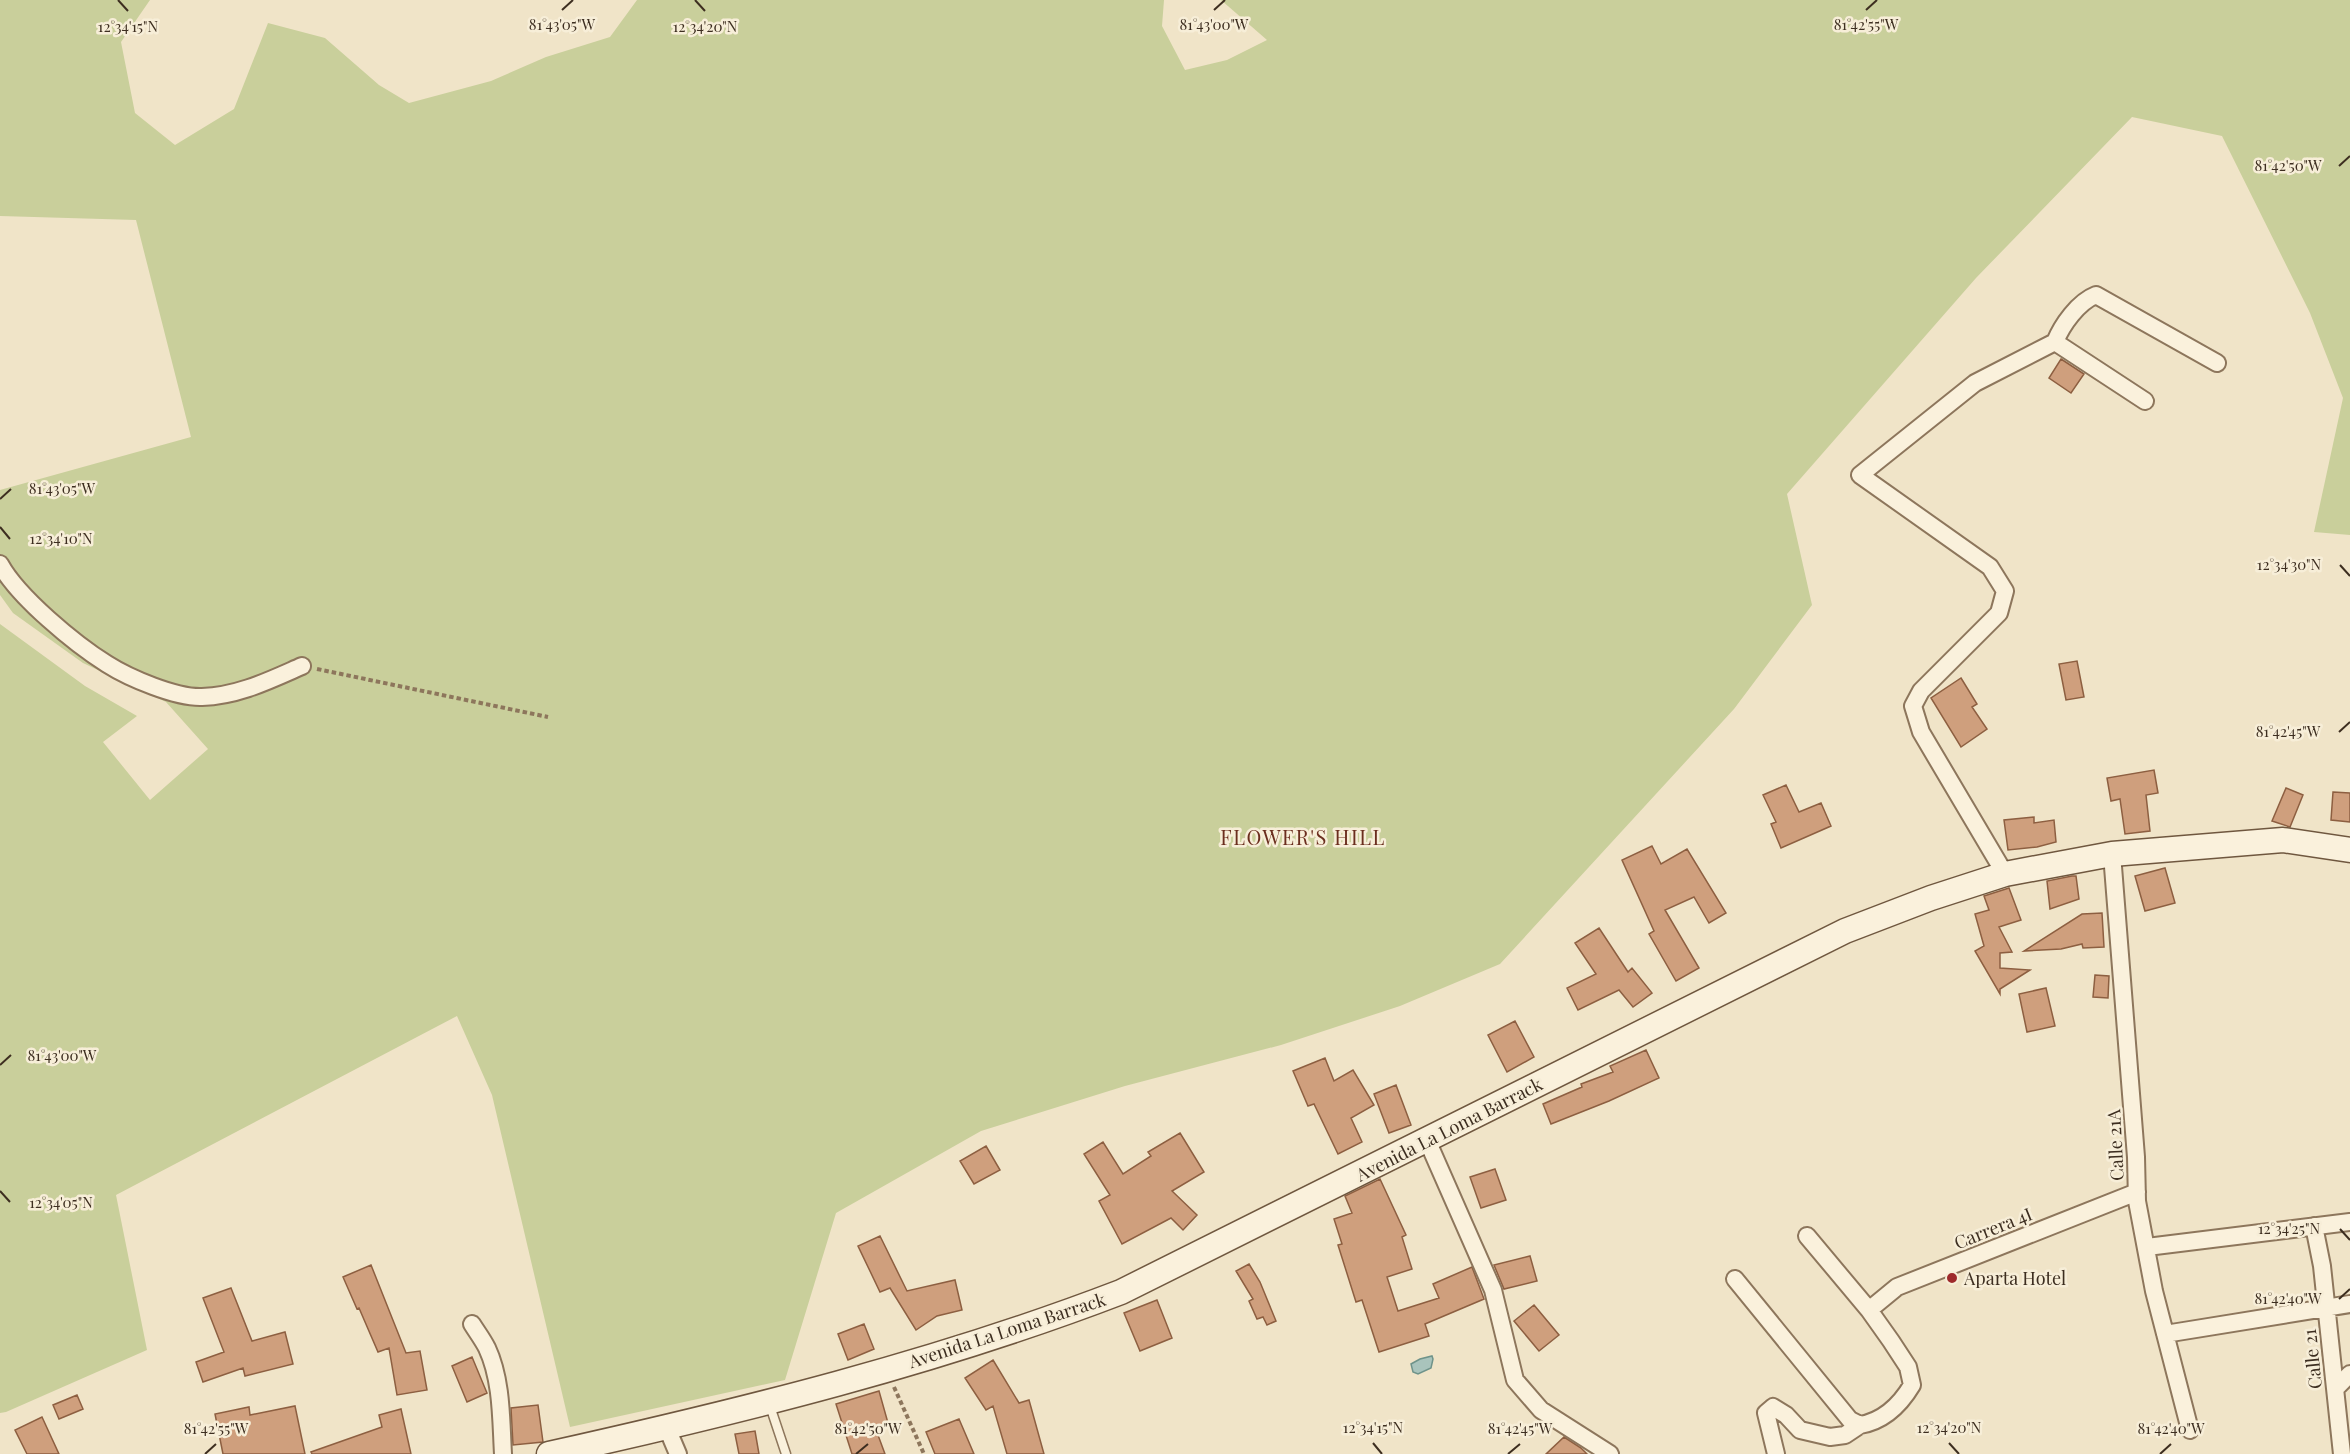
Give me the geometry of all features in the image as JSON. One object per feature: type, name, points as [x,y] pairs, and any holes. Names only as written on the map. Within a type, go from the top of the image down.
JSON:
[{"type":"main road","name":"Avenida La Loma Barrack","points":[[549,1454],[667,1428],[887,1370],[1045,1321],[1121,1292],[1845,931],[1931,898],[2006,874],[2112,854],[2283,840],[2350,850]]},
{"type":"street","points":[[2006,874],[1922,732],[1913,706],[1921,691],[1999,613],[2005,591],[1990,567],[1860,475],[1975,383],[2055,342],[2060,329],[2088,298],[2096,295],[2217,363]]},
{"type":"street","points":[[2055,342],[2145,401]]},
{"type":"street","points":[[0,564],[30,602],[108,664],[176,693],[200,698],[225,694],[253,687],[302,666]]},
{"type":"street","name":"Calle 21A","points":[[2112,854],[2137,1192],[2154,1291],[2190,1430]]},
{"type":"street","points":[[1427,1140],[1493,1290],[1515,1380],[1541,1410],[1610,1454]]},
{"type":"street","name":"Carrera 4I","points":[[1869,1310],[1897,1287],[2137,1192]]},
{"type":"street","points":[[2147,1247],[2350,1222]]},
{"type":"street","name":"Calle 21","points":[[2313,1226],[2322,1266],[2343,1454]]},
{"type":"street","points":[[1776,1454],[1766,1413],[1773,1407],[1786,1415],[1800,1430],[1830,1437],[1845,1435],[1860,1425],[1878,1421],[1903,1400],[1912,1385],[1908,1367],[1869,1310],[1807,1236]]},
{"type":"street","points":[[1735,1279],[1850,1420],[1860,1425]]},
{"type":"street","points":[[2165,1334],[2326,1306],[2350,1304]]},
{"type":"street","points":[[472,1324],[487,1348],[493,1370],[499,1396],[503,1454]]},
{"type":"street","points":[[2335,1389],[2350,1374]]},
{"type":"street","points":[[667,1428],[678,1454]]},
{"type":"lane","points":[[768,1401],[786,1454]]},
{"type":"path","points":[[302,666],[548,717]]},
{"type":"path","points":[[887,1370],[924,1454]]},
{"type":"green space","points":[[0,0],[150,0],[121,42],[135,113],[175,145],[234,109],[268,23],[325,38],[379,85],[409,103],[491,81],[546,57],[610,37],[637,0],[1164,0],[1162,26],[1185,70],[1227,60],[1267,40],[1221,0],[2350,0],[2350,535],[2314,532],[2343,398],[2310,313],[2222,136],[2132,117],[1976,278],[1787,494],[1812,605],[1734,709],[1500,964],[1400,1006],[1281,1045],[1125,1086],[981,1131],[836,1213],[785,1380],[570,1427],[492,1095],[457,1016],[116,1195],[147,1350],[0,1413],[0,624],[85,686],[137,716],[103,742],[150,800],[208,749],[166,702],[83,663],[13,613],[0,595],[0,490],[191,437],[136,220],[0,216]]},
{"type":"water","points":[[1432,1356],[1431,1368],[1418,1374],[1413,1372],[1411,1364]]},
{"type":"building","points":[[2061,359],[2084,374],[2071,393],[2049,378]]},
{"type":"building","points":[[2077,661],[2084,697],[2066,700],[2059,664]]},
{"type":"building","points":[[1961,678],[1977,704],[1972,707],[1987,729],[1961,747],[1931,698]]},
{"type":"building","points":[[2154,770],[2158,793],[2146,795],[2150,831],[2125,834],[2120,799],[2111,801],[2107,778]]},
{"type":"building","points":[[1786,785],[1799,812],[1821,803],[1831,826],[1781,848],[1771,824],[1776,822],[1763,795]]},
{"type":"building","points":[[2286,788],[2303,795],[2290,827],[2272,821]]},
{"type":"building","points":[[2333,792],[2350,793],[2350,822],[2331,820]]},
{"type":"building","points":[[2034,817],[2034,823],[2054,820],[2056,842],[2037,847],[2008,850],[2004,820]]},
{"type":"building","points":[[1652,846],[1661,864],[1687,849],[1726,913],[1709,923],[1694,897],[1665,910],[1699,968],[1676,981],[1649,934],[1654,931],[1622,860]]},
{"type":"building","points":[[2165,868],[2175,903],[2145,911],[2135,876]]},
{"type":"building","points":[[2076,876],[2079,899],[2050,909],[2047,881]]},
{"type":"building","points":[[2009,888],[2021,920],[1999,927],[2012,952],[2000,953],[2000,968],[2030,970],[2000,989],[2000,994],[1975,951],[1984,946],[1975,914],[1989,910],[1984,896]]},
{"type":"building","points":[[2102,913],[2104,947],[2083,948],[2082,944],[2061,949],[2024,951],[2082,914]]},
{"type":"building","points":[[1599,928],[1628,972],[1632,968],[1652,993],[1633,1007],[1619,990],[1578,1010],[1567,988],[1596,974],[1575,943]]},
{"type":"building","points":[[2095,975],[2109,976],[2108,998],[2093,997]]},
{"type":"building","points":[[2046,988],[2055,1026],[2027,1032],[2019,994]]},
{"type":"building","points":[[1515,1021],[1534,1057],[1507,1072],[1488,1035]]},
{"type":"building","points":[[1646,1050],[1659,1078],[1551,1124],[1543,1104],[1582,1087],[1581,1084],[1613,1072],[1610,1066]]},
{"type":"building","points":[[1325,1058],[1334,1081],[1353,1070],[1374,1105],[1351,1118],[1362,1142],[1338,1154],[1314,1104],[1308,1106],[1293,1071]]},
{"type":"building","points":[[1396,1085],[1411,1125],[1389,1133],[1374,1094]]},
{"type":"building","points":[[1180,1133],[1204,1172],[1172,1191],[1197,1215],[1183,1230],[1171,1218],[1122,1244],[1099,1201],[1110,1195],[1084,1154],[1103,1142],[1123,1174],[1151,1156],[1148,1152]]},
{"type":"building","points":[[986,1146],[1000,1170],[974,1184],[960,1161]]},
{"type":"building","points":[[1495,1169],[1506,1200],[1481,1208],[1470,1177]]},
{"type":"building","points":[[1380,1179],[1406,1235],[1402,1237],[1412,1269],[1387,1277],[1398,1311],[1439,1298],[1433,1284],[1472,1267],[1484,1299],[1425,1324],[1429,1336],[1379,1352],[1362,1300],[1356,1302],[1338,1245],[1342,1244],[1334,1219],[1352,1213],[1345,1196]]},
{"type":"building","points":[[880,1236],[907,1291],[955,1280],[962,1310],[937,1316],[916,1330],[890,1288],[880,1292],[858,1246]]},
{"type":"building","points":[[1530,1256],[1537,1281],[1504,1289],[1494,1265]]},
{"type":"building","points":[[1249,1264],[1260,1282],[1276,1321],[1267,1325],[1263,1317],[1257,1319],[1249,1301],[1253,1299],[1236,1271]]},
{"type":"building","points":[[371,1265],[406,1353],[420,1351],[427,1390],[397,1395],[389,1348],[378,1352],[359,1308],[357,1309],[343,1277]]},
{"type":"building","points":[[231,1288],[252,1341],[285,1332],[293,1364],[245,1376],[243,1368],[203,1382],[196,1362],[224,1352],[203,1298]]},
{"type":"building","points":[[1157,1300],[1172,1338],[1140,1351],[1124,1313]]},
{"type":"building","points":[[1534,1305],[1559,1335],[1539,1351],[1514,1321]]},
{"type":"building","points":[[864,1324],[874,1349],[848,1360],[838,1334]]},
{"type":"building","points":[[472,1357],[487,1393],[467,1402],[452,1366]]},
{"type":"building","points":[[993,1360],[1019,1403],[1029,1400],[1044,1454],[1007,1454],[993,1406],[986,1410],[965,1378]]},
{"type":"building","points":[[879,1391],[888,1423],[875,1427],[885,1454],[852,1454],[836,1404]]},
{"type":"building","points":[[77,1395],[83,1409],[59,1419],[53,1405]]},
{"type":"building","points":[[538,1405],[543,1442],[513,1445],[511,1408]]},
{"type":"building","points":[[295,1406],[305,1454],[223,1454],[215,1414],[249,1407],[250,1415]]},
{"type":"building","points":[[401,1409],[411,1454],[312,1454],[311,1452],[382,1427],[379,1415]]},
{"type":"building","points":[[42,1417],[59,1454],[27,1454],[15,1430]]},
{"type":"building","points":[[959,1419],[974,1454],[935,1454],[926,1432]]},
{"type":"building","points":[[755,1431],[759,1454],[739,1454],[735,1434]]},
{"type":"building","points":[[1564,1437],[1581,1448],[1587,1454],[1546,1454]]},
{"type":"place","name":"Aparta Hotel","points":[[1952,1278]]},
{"type":"district","name":"FLOWER'S HILL","points":[[1303,836]]}]
